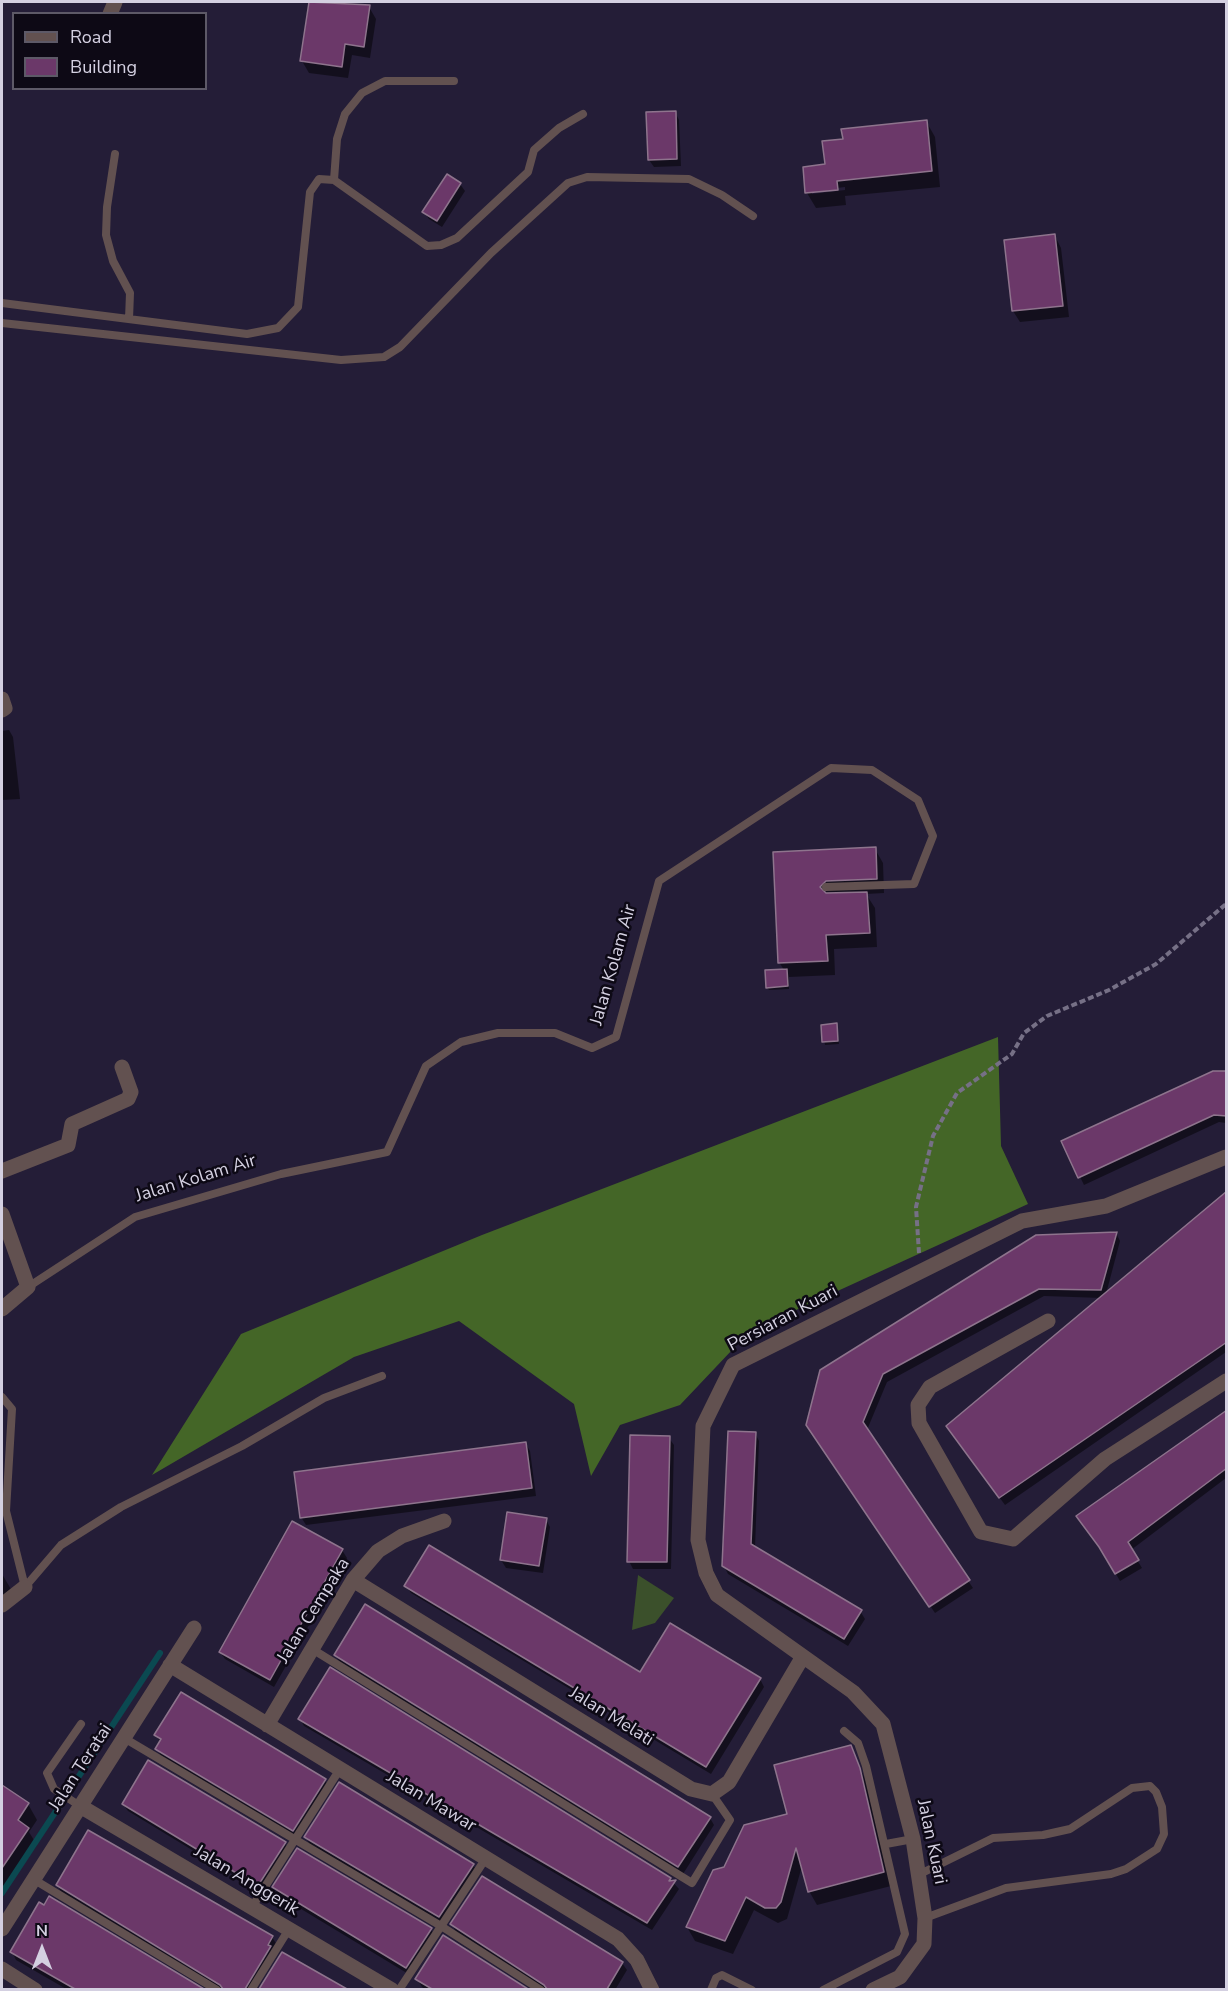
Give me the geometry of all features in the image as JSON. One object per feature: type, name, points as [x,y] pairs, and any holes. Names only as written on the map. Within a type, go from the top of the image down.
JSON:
[{"type":"street","points":[[2,699],[5,708],[2,710]]},
{"type":"street","points":[[2,1171],[68,1145],[72,1124],[129,1099],[131,1092],[122,1067]]},
{"type":"street","name":"Persiaran Kuari","points":[[853,1692],[802,1658],[717,1595],[706,1573],[698,1540],[703,1426],[733,1365],[1022,1221],[1106,1206],[1227,1157]]},
{"type":"street","points":[[2,1214],[28,1287]]},
{"type":"street","name":"Jalan Kolam Air","points":[[2,1309],[28,1287]]},
{"type":"street","points":[[1048,1321],[930,1387],[918,1405],[919,1423],[981,1532],[1013,1539],[1105,1459],[1227,1381]]},
{"type":"street","name":"Jalan Cempaka","points":[[267,1725],[353,1580],[378,1551],[394,1541],[444,1521]]},
{"type":"street","name":"Jalan Melati","points":[[353,1580],[691,1789],[712,1794]]},
{"type":"street","points":[[2,1605],[24,1587]]},
{"type":"street","name":"Jalan Teratai","points":[[3,1922],[194,1628]]},
{"type":"street","points":[[712,1794],[729,1782],[802,1658]]},
{"type":"street","name":"Jalan Mawar","points":[[170,1665],[618,1939],[637,1960],[652,1989]]},
{"type":"street","name":"Jalan Kuari","points":[[853,1692],[883,1724],[913,1839],[925,1918],[924,1944],[900,1977],[873,1989]]},
{"type":"street","name":"Jalan Anggerik","points":[[80,1806],[392,1989]]},
{"type":"street","points":[[2,1969],[35,1989]]},
{"type":"lane","points":[[334,180],[337,139],[345,114],[362,93],[385,81],[454,81]]},
{"type":"lane","points":[[2,303],[247,334],[278,328],[298,307],[310,192],[320,179],[334,180],[427,246],[441,245],[457,238],[528,172],[534,150],[559,128],[583,114]]},
{"type":"lane","points":[[115,154],[107,207],[106,235],[112,261],[130,293],[129,319]]},
{"type":"lane","points":[[2,323],[341,360],[384,357],[400,347],[491,253],[568,183],[587,177],[689,179],[722,195],[753,216]]},
{"type":"lane","name":"Jalan Kolam Air","points":[[28,1287],[135,1218],[281,1174],[387,1152],[426,1066],[460,1042],[498,1033],[555,1033],[592,1048],[616,1037],[659,881],[831,768],[872,770],[918,800],[933,836],[914,884],[826,887]]},
{"type":"lane","points":[[24,1587],[61,1545],[121,1507],[242,1446],[324,1398],[382,1376]]},
{"type":"lane","points":[[2,1396],[12,1409],[6,1511],[24,1587]]},
{"type":"lane","points":[[312,1649],[692,1883],[730,1820],[712,1794]]},
{"type":"lane","points":[[80,1806],[54,1790],[47,1773],[81,1724]]},
{"type":"lane","points":[[823,1989],[897,1952],[904,1934],[886,1844],[858,1743],[844,1731]]},
{"type":"lane","points":[[124,1738],[441,1926],[541,1989]]},
{"type":"lane","points":[[252,1907],[340,1769]]},
{"type":"lane","points":[[920,1874],[993,1838],[1043,1835],[1070,1829],[1132,1788],[1150,1786],[1156,1792],[1162,1807],[1164,1834],[1157,1849],[1126,1869],[1111,1874],[1006,1888],[925,1918]]},
{"type":"lane","points":[[886,1844],[913,1839]]},
{"type":"lane","points":[[399,1989],[486,1858]]},
{"type":"lane","points":[[33,1879],[217,1989]]},
{"type":"lane","points":[[251,1989],[289,1929]]},
{"type":"lane","points":[[711,1989],[716,1978],[722,1975],[752,1989]]},
{"type":"path","points":[[921,1271],[916,1208],[933,1136],[957,1093],[1012,1054],[1024,1033],[1047,1016],[1109,990],[1156,964],[1173,947],[1227,904]]},
{"type":"green space","points":[[998,1037],[1001,1146],[1028,1204],[750,1331],[680,1405],[620,1425],[591,1476],[574,1404],[459,1321],[354,1357],[152,1475],[241,1334],[482,1235]]},
{"type":"green space","points":[[638,1575],[674,1598],[655,1623],[632,1630]]},
{"type":"building","points":[[309,2],[370,5],[364,47],[345,44],[342,67],[300,61]]},
{"type":"building","points":[[676,111],[677,159],[648,160],[646,112]]},
{"type":"building","points":[[927,120],[932,171],[837,181],[838,190],[805,193],[803,167],[825,164],[822,141],[843,139],[841,129]]},
{"type":"building","points":[[447,174],[461,183],[437,221],[422,212]]},
{"type":"building","points":[[1055,234],[1063,306],[1012,311],[1004,240]]},
{"type":"building","points":[[876,847],[877,879],[826,881],[820,887],[826,893],[867,892],[870,933],[826,935],[828,961],[778,963],[773,852]]},
{"type":"building","points":[[787,969],[788,986],[766,988],[765,970]]},
{"type":"building","points":[[837,1023],[838,1041],[822,1042],[821,1025]]},
{"type":"building","points":[[1213,1071],[1227,1071],[1227,1116],[1214,1115],[1078,1178],[1061,1141]]},
{"type":"building","points":[[1227,1191],[1227,1342],[999,1498],[946,1426]]},
{"type":"building","points":[[1117,1232],[1101,1290],[1039,1289],[883,1374],[863,1422],[970,1580],[929,1607],[806,1425],[820,1370],[1036,1235]]},
{"type":"building","points":[[1227,1410],[1227,1468],[1128,1542],[1139,1560],[1115,1574],[1076,1516]]},
{"type":"building","points":[[728,1431],[756,1432],[751,1544],[862,1610],[844,1639],[722,1566]]},
{"type":"building","points":[[630,1435],[670,1436],[667,1562],[627,1562]]},
{"type":"building","points":[[526,1442],[532,1488],[300,1518],[294,1472]]},
{"type":"building","points":[[507,1512],[547,1518],[539,1566],[500,1560]]},
{"type":"building","points":[[292,1521],[343,1549],[270,1680],[219,1652]]},
{"type":"building","points":[[429,1545],[640,1672],[670,1623],[761,1678],[706,1767],[404,1586]]},
{"type":"building","points":[[365,1604],[711,1817],[678,1867],[334,1655]]},
{"type":"building","points":[[330,1667],[671,1878],[669,1881],[676,1880],[647,1923],[298,1719]]},
{"type":"building","points":[[181,1692],[326,1779],[293,1831],[155,1749],[161,1739],[154,1735]]},
{"type":"building","points":[[851,1745],[860,1768],[884,1872],[808,1892],[796,1848],[781,1902],[776,1908],[765,1908],[746,1897],[725,1941],[686,1927],[713,1870],[724,1867],[744,1825],[787,1814],[774,1765]]},
{"type":"building","points":[[148,1760],[286,1842],[261,1881],[256,1885],[122,1804]]},
{"type":"building","points":[[339,1782],[474,1864],[439,1917],[304,1837]]},
{"type":"building","points":[[2,1785],[29,1803],[18,1820],[29,1828],[2,1868]]},
{"type":"building","points":[[88,1830],[273,1936],[268,1945],[271,1946],[245,1989],[223,1989],[220,1985],[56,1885]]},
{"type":"building","points":[[297,1848],[432,1928],[406,1968],[272,1887]]},
{"type":"building","points":[[482,1876],[623,1962],[607,1989],[547,1989],[450,1924]]},
{"type":"building","points":[[49,1896],[204,1989],[75,1989],[10,1952],[39,1902],[44,1905]]},
{"type":"building","points":[[443,1935],[528,1989],[432,1989],[415,1979]]},
{"type":"building","points":[[282,1952],[347,1989],[259,1989]]},
{"type":"waterway","points":[[2,1893],[160,1653]]}]
